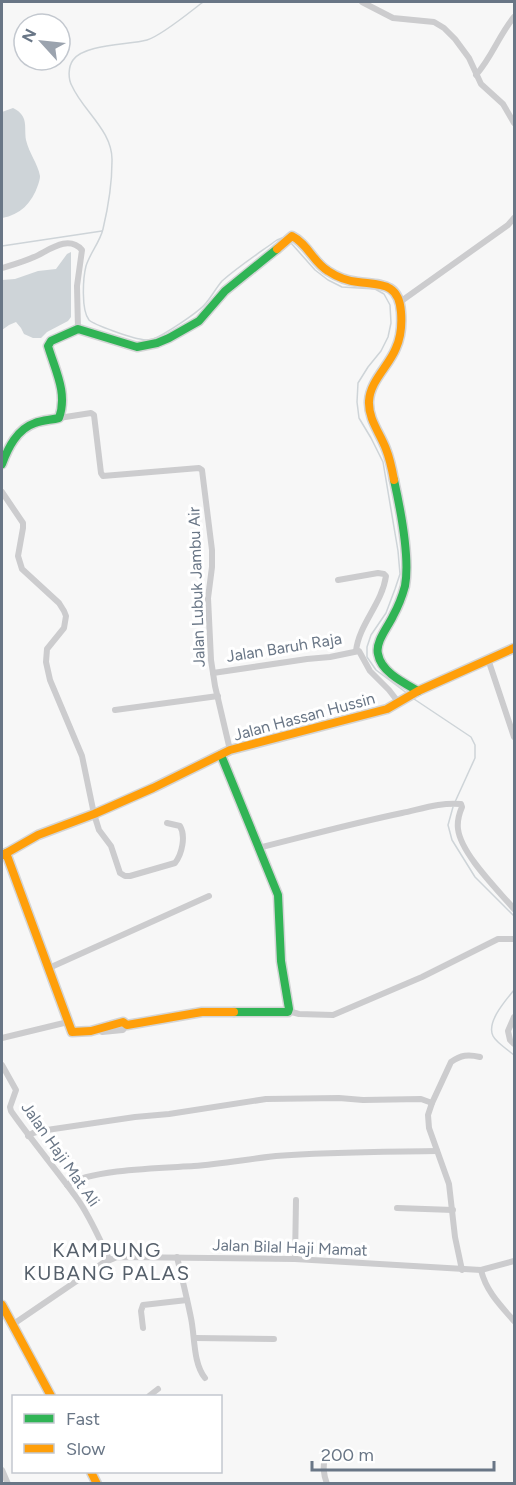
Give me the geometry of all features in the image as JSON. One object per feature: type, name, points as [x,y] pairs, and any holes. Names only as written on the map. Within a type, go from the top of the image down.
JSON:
[{"type":"street","points":[[362,2],[393,18],[434,22],[444,28],[469,58],[481,84],[503,104],[514,123]]},
{"type":"street","points":[[476,75],[483,68],[514,17]]},
{"type":"street","points":[[400,302],[508,225],[514,218]]},
{"type":"street","points":[[2,464],[9,448],[25,428],[33,423],[58,418],[63,408],[62,393],[48,346],[51,341],[78,329],[137,347],[158,343],[199,321],[225,291],[291,237],[296,237],[317,262],[341,278],[353,282],[383,284],[392,290],[400,302],[401,330],[398,343],[369,399],[371,416],[389,455],[402,518],[406,572],[405,585],[397,609],[380,642],[377,653],[390,672],[417,692]]},
{"type":"street","points":[[2,268],[59,245],[73,244],[80,247],[82,250],[77,286],[78,329]]},
{"type":"street","name":"Jalan Lubuk Jambu Air","points":[[58,418],[91,413],[94,415],[103,476],[199,468],[203,471],[212,550],[208,598],[213,673],[230,750]]},
{"type":"street","points":[[2,492],[23,524],[18,556],[22,569],[59,603],[66,616],[64,628],[47,649],[46,662],[50,680],[82,756],[99,830],[112,849],[120,873],[130,876],[171,864],[177,860],[181,852],[182,828],[167,823]]},
{"type":"street","points":[[338,580],[378,573],[386,576],[379,598],[357,640],[358,651],[370,671],[403,701]]},
{"type":"street","name":"Jalan Hassan Hussin","points":[[4,854],[38,835],[153,788],[230,750],[387,710],[417,692],[514,648]]},
{"type":"street","name":"Jalan Baruh Raja","points":[[213,673],[358,651]]},
{"type":"street","points":[[488,659],[514,737]]},
{"type":"street","points":[[115,710],[218,696]]},
{"type":"street","points":[[221,755],[278,895],[281,961],[288,1011]]},
{"type":"street","points":[[258,848],[370,820],[449,803],[459,804],[462,807],[458,831],[465,846],[486,877],[514,909]]},
{"type":"street","points":[[4,854],[72,1032],[81,1033],[100,1030],[123,1022],[127,1025],[202,1012],[288,1011],[300,1014],[333,1015],[422,977],[498,939],[514,939]]},
{"type":"street","points":[[49,968],[209,896]]},
{"type":"street","points":[[514,1017],[508,1031],[514,1044]]},
{"type":"street","points":[[2,1038],[68,1022]]},
{"type":"street","points":[[462,1270],[455,1237],[449,1184],[429,1128],[428,1115],[451,1062],[469,1054],[480,1057]]},
{"type":"street","name":"Jalan Haji Mat Ali","points":[[2,1065],[16,1089],[11,1110],[28,1136],[67,1185],[89,1219],[109,1259]]},
{"type":"street","points":[[28,1136],[40,1131],[266,1099],[421,1099],[432,1103]]},
{"type":"street","points":[[67,1185],[78,1179],[96,1175],[274,1156],[437,1151]]},
{"type":"street","points":[[295,1259],[296,1200]]},
{"type":"street","points":[[397,1208],[453,1210]]},
{"type":"street","name":"Jalan Bilal Haji Mamat","points":[[12,1325],[109,1259],[117,1257],[295,1259],[462,1270],[481,1270],[514,1261]]},
{"type":"street","points":[[177,1257],[195,1338],[197,1363],[205,1378]]},
{"type":"street","points":[[481,1270],[486,1287],[514,1322]]},
{"type":"street","points":[[143,1328],[141,1311],[144,1305],[187,1300]]},
{"type":"street","points":[[2,1305],[50,1395]]},
{"type":"street","points":[[195,1338],[274,1339]]},
{"type":"street","points":[[149,1395],[158,1389]]},
{"type":"street","points":[[325,1456],[323,1469],[327,1484]]},
{"type":"street","points":[[2,1470],[8,1484]]},
{"type":"shaded area","points":[[13,108],[24,118],[26,140],[40,177],[29,203],[20,211],[2,218],[2,112]]},
{"type":"shaded area","points":[[71,252],[71,317],[68,321],[47,332],[41,338],[33,338],[24,334],[16,322],[2,330],[2,280],[56,269]]},
{"type":"waterway","points":[[203,2],[153,38],[87,51],[71,63],[69,73],[71,83],[108,140],[112,161],[103,229],[85,271],[83,294],[86,315],[92,322],[113,331],[142,339],[153,339],[196,312],[206,303],[222,281],[282,238]]},
{"type":"waterway","points":[[2,246],[102,231]]},
{"type":"waterway","points":[[291,243],[315,270],[328,280],[342,287],[375,289],[384,294],[390,305],[391,323],[388,337],[358,383],[357,402],[359,418],[383,462],[400,574],[386,613],[371,635],[367,657],[376,670],[408,694]]},
{"type":"waterway","points":[[414,699],[471,737],[475,745],[475,758],[455,802]]},
{"type":"waterway","points":[[453,807],[448,825],[452,840],[475,877],[514,916]]},
{"type":"waterway","points":[[514,990],[506,999],[492,1024],[493,1036],[514,1055]]},
{"type":"traffic: fast","points":[[2,464],[18,434],[38,422],[59,418],[62,400],[57,373],[48,346],[51,341],[78,329],[137,347],[157,343],[199,321],[225,291],[277,249]]},
{"type":"traffic: fast","points":[[394,480],[404,533],[405,586],[395,613],[380,640],[378,654],[388,672],[418,691]]},
{"type":"traffic: fast","points":[[221,755],[278,895],[281,961],[289,1009],[288,1012],[234,1012]]},
{"type":"traffic: slow","points":[[277,249],[292,236],[298,239],[318,263],[331,273],[350,281],[381,285],[397,295],[401,317],[399,340],[393,355],[376,380],[369,401],[370,414],[384,443],[394,480]]},
{"type":"traffic: slow","points":[[3,855],[38,835],[153,788],[230,750],[387,709],[418,691],[514,648]]},
{"type":"traffic: slow","points":[[6,853],[72,1032],[91,1031],[123,1022],[127,1025],[202,1012],[234,1012]]},
{"type":"traffic: slow","points":[[2,1305],[50,1395]]},
{"type":"traffic: slow","points":[[92,1473],[97,1484]]},
{"type":"district","name":"KAMPUNG KUBANG PALAS","points":[[107,1262]]}]
